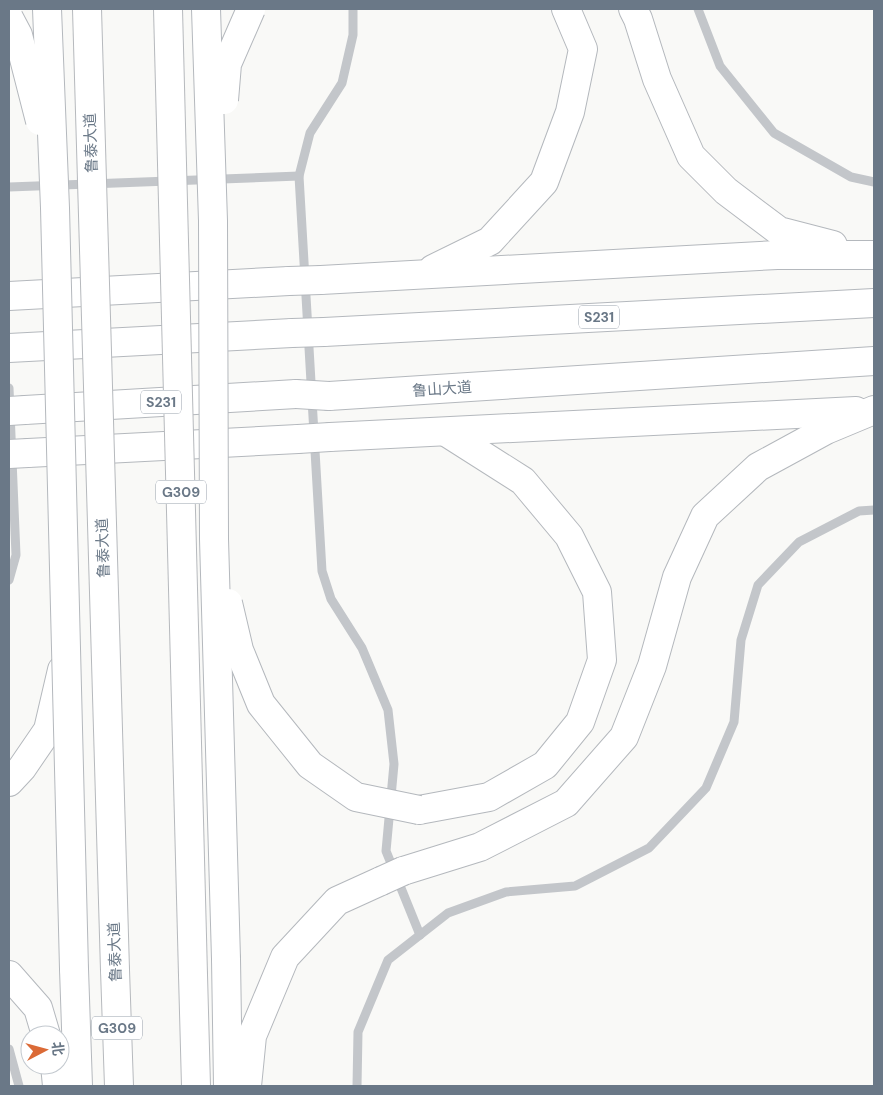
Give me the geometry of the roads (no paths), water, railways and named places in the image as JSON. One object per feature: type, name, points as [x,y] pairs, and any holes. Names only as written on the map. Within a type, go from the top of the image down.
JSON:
[{"type":"main road","points":[[47,9],[56,208],[78,1086]]},
{"type":"main road","name":"鲁泰大道","points":[[88,9],[118,1086]]},
{"type":"main road","name":"G309","points":[[168,9],[196,1086]]},
{"type":"main road","points":[[206,9],[213,221],[214,539],[228,1086]]},
{"type":"main road","points":[[213,221],[227,64],[252,9]]},
{"type":"main road","points":[[422,274],[490,241],[544,182],[570,112],[583,49],[566,9]]},
{"type":"main road","points":[[633,9],[657,79],[691,156],[726,191],[779,232],[874,255]]},
{"type":"main road","points":[[9,18],[18,35],[38,110],[56,208]]},
{"type":"main road","points":[[14,296],[776,255],[874,255]]},
{"type":"main road","name":"S231","points":[[16,348],[874,303]]},
{"type":"main road","name":"鲁山大道","points":[[17,411],[296,394],[329,396],[874,361]]},
{"type":"main road","points":[[18,454],[874,410]]},
{"type":"main road","points":[[248,1086],[252,1036],[285,957],[338,901],[392,876],[480,847],[566,804],[624,737],[652,666],[677,577],[705,516],[758,467],[826,430],[874,410]]},
{"type":"main road","points":[[214,539],[239,650],[261,704],[310,765],[356,797],[420,810],[489,797],[545,766],[580,722],[602,660],[597,592],[569,536],[523,481],[446,432]]},
{"type":"main road","points":[[9,782],[22,768],[48,730],[66,654]]},
{"type":"main road","points":[[9,975],[38,1008],[43,1025]]},
{"type":"lane","points":[[353,9],[353,36],[342,84],[310,133],[299,176],[322,571],[331,599],[362,648],[388,710],[394,764],[386,851],[420,934]]},
{"type":"lane","points":[[698,9],[720,66],[774,133],[851,177],[874,182]]},
{"type":"lane","points":[[9,187],[299,176]]},
{"type":"lane","points":[[9,388],[16,556],[9,580]]},
{"type":"lane","points":[[357,1086],[358,1032],[388,960],[448,912],[506,892],[575,886],[650,848],[706,788],[734,722],[741,640],[758,585],[799,542],[860,511],[874,510]]},
{"type":"lane","points":[[9,1049],[19,1086]]}]
